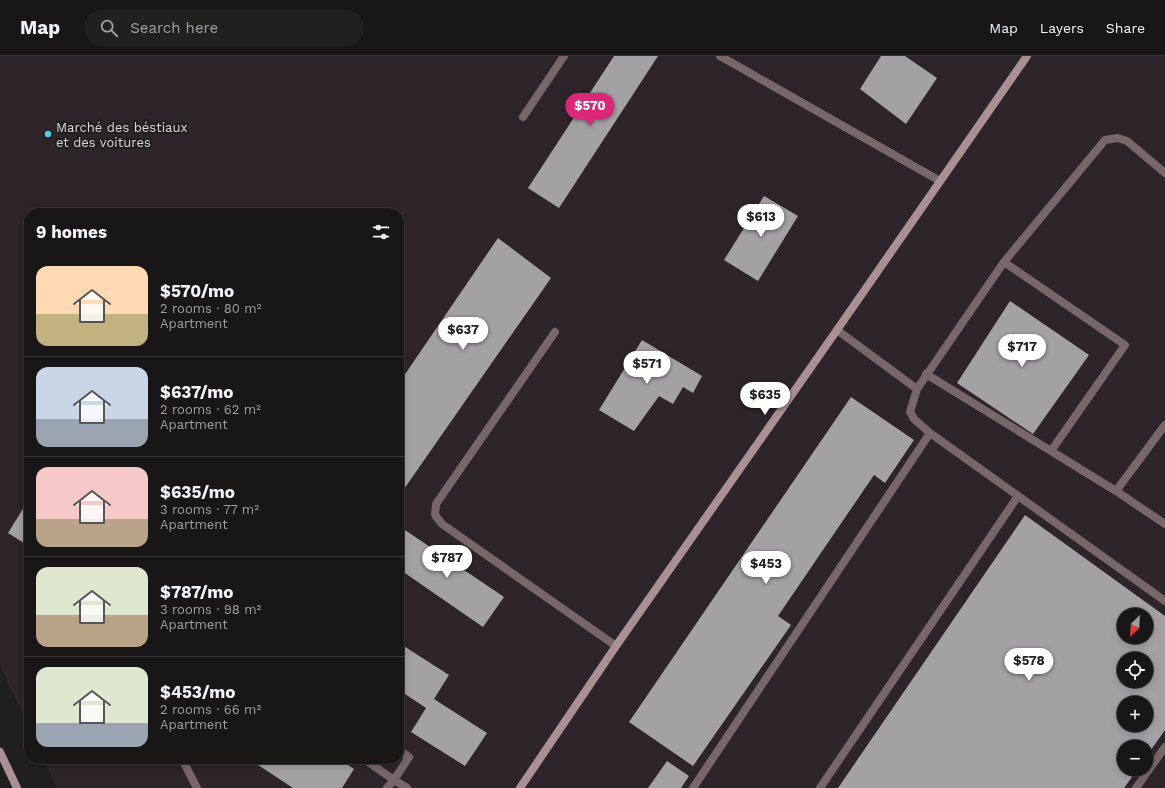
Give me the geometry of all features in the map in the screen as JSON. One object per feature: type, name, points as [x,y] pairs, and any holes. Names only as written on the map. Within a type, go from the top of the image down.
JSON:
[{"type":"street","points":[[520,788],[616,646],[1027,56]]},
{"type":"street","points":[[0,752],[17,788]]},
{"type":"lane","points":[[523,117],[564,56]]},
{"type":"lane","points":[[720,56],[940,181]]},
{"type":"lane","points":[[1165,173],[1127,141],[1118,138],[1105,140],[1004,262],[916,389],[910,412],[914,419],[930,433],[1165,601]]},
{"type":"lane","points":[[1004,262],[1125,345],[1051,451]]},
{"type":"lane","points":[[837,330],[916,389]]},
{"type":"lane","points":[[555,332],[436,504],[435,515],[442,524],[616,646]]},
{"type":"lane","points":[[926,374],[1116,491],[1165,524]]},
{"type":"lane","points":[[1116,491],[1165,425]]},
{"type":"lane","points":[[693,788],[930,433]]},
{"type":"lane","points":[[820,788],[1018,496]]},
{"type":"lane","points":[[1136,788],[1165,748]]},
{"type":"lane","points":[[387,788],[409,757],[404,754]]},
{"type":"lane","points":[[185,764],[197,788]]},
{"type":"lane","points":[[371,764],[407,788]]},
{"type":"shaded area","points":[[0,56],[1165,56],[1165,788],[57,788],[46,764],[404,764],[404,208],[24,208],[24,716],[0,666]]},
{"type":"building","points":[[614,56],[658,56],[559,208],[528,188]]},
{"type":"building","points":[[881,56],[905,56],[937,78],[906,124],[860,89]]},
{"type":"building","points":[[764,196],[798,216],[758,281],[724,260]]},
{"type":"building","points":[[498,238],[551,278],[404,489],[404,376]]},
{"type":"building","points":[[1010,301],[1089,355],[1033,434],[957,383]]},
{"type":"building","points":[[642,340],[702,376],[693,393],[683,387],[673,404],[659,396],[634,431],[599,410]]},
{"type":"building","points":[[851,397],[914,440],[885,483],[874,475],[778,616],[791,625],[693,766],[629,722]]},
{"type":"building","points":[[24,507],[24,543],[8,533]]},
{"type":"building","points":[[1025,515],[1165,616],[1165,730],[1153,747],[1153,740],[1117,740],[1117,776],[1133,776],[1124,788],[838,788]]},
{"type":"building","points":[[404,529],[504,597],[483,627],[404,572]]},
{"type":"building","points":[[404,646],[449,675],[434,699],[487,733],[465,766],[411,732],[426,708],[404,693]]},
{"type":"building","points":[[667,761],[689,776],[681,788],[648,788]]},
{"type":"building","points":[[257,764],[346,764],[354,769],[342,788],[293,788]]},
{"type":"place","name":"Marché des béstiaux et des voitures","points":[[48,134]]}]
